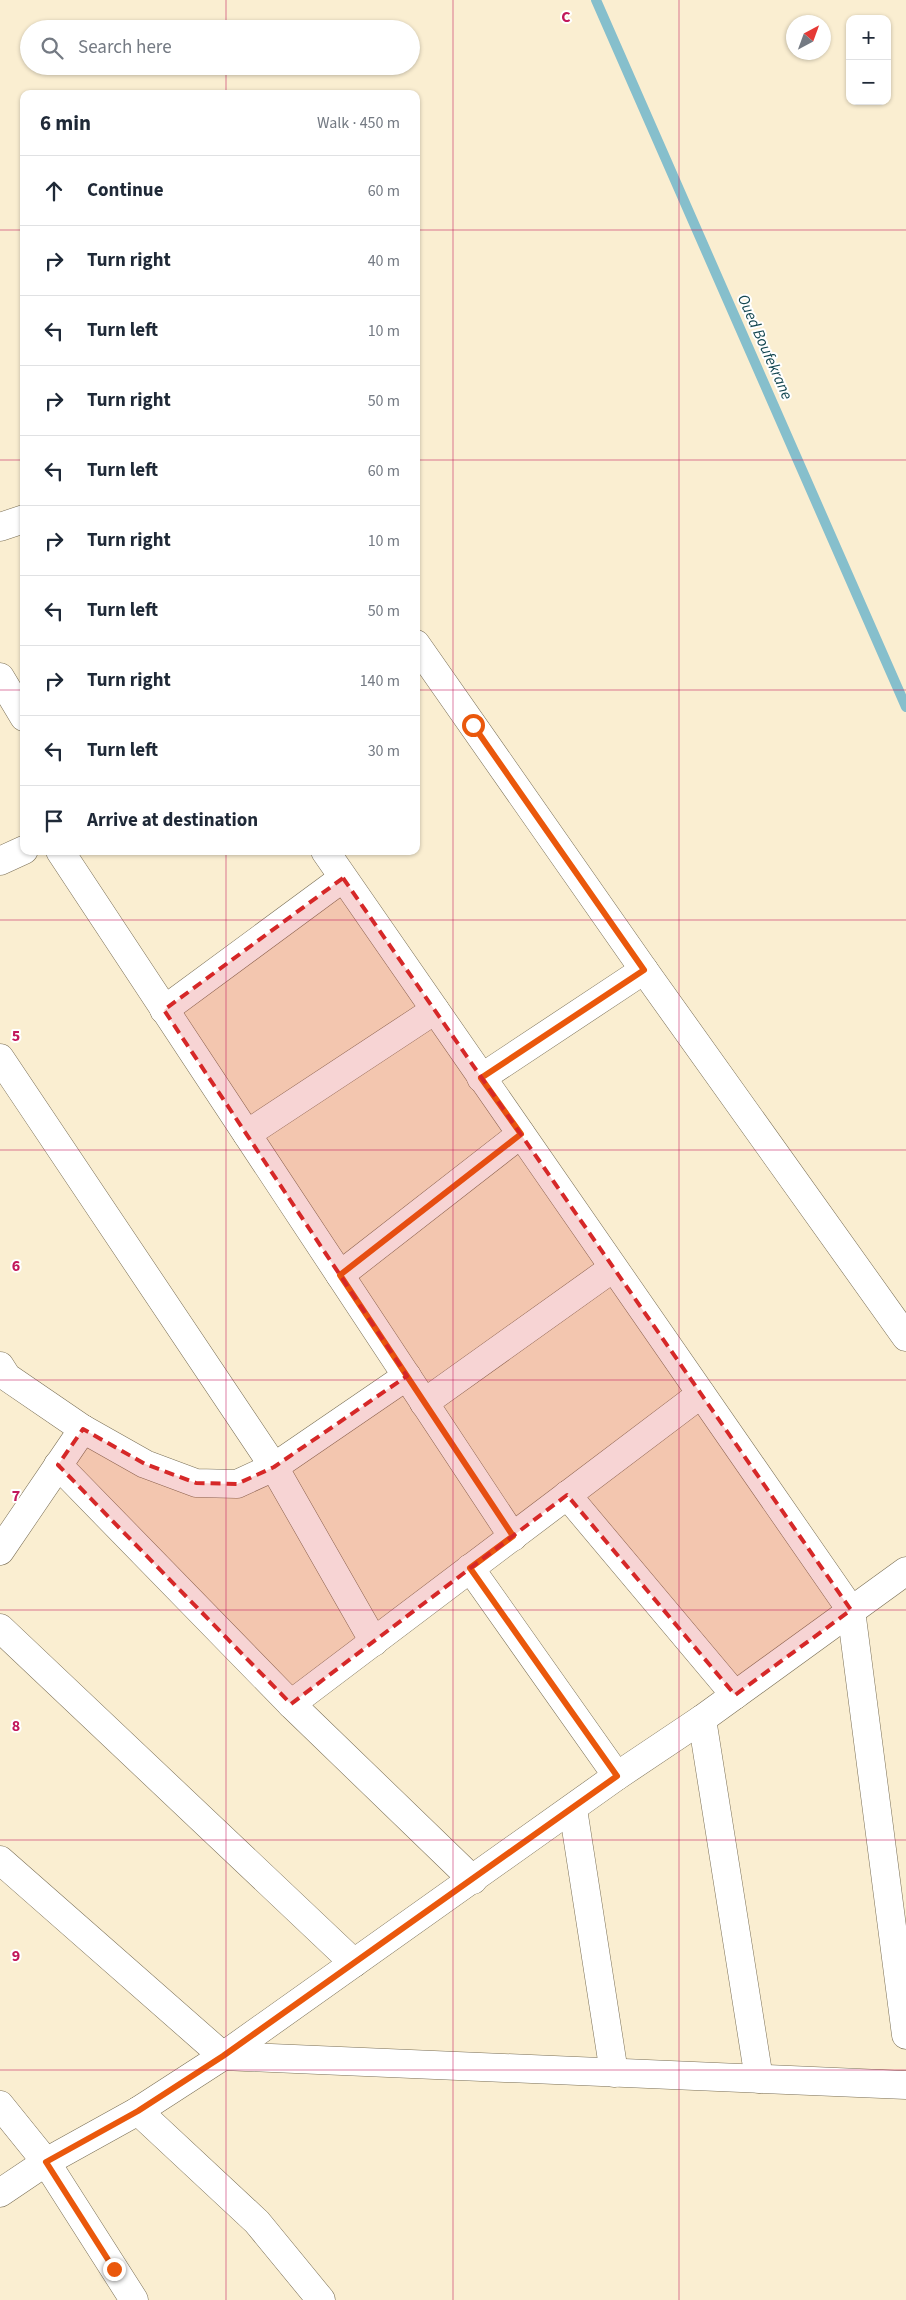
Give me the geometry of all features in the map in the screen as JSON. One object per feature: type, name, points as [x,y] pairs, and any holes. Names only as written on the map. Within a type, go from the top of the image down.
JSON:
[{"type":"street","points":[[0,527],[20,520]]},
{"type":"street","points":[[420,650],[644,970],[906,1336]]},
{"type":"street","points":[[0,677],[20,710]]},
{"type":"street","points":[[0,861],[20,852]]},
{"type":"street","points":[[63,855],[513,1536]]},
{"type":"street","points":[[327,855],[851,1610],[906,2035]]},
{"type":"street","points":[[164,1010],[343,878]]},
{"type":"street","points":[[481,1078],[644,970]]},
{"type":"street","points":[[247,1134],[435,1010]]},
{"type":"street","points":[[0,1058],[274,1467],[374,1642]]},
{"type":"street","points":[[340,1275],[521,1134]]},
{"type":"street","points":[[424,1403],[614,1268]]},
{"type":"street","points":[[2,1372],[83,1429],[145,1464],[196,1483],[236,1484],[274,1467],[407,1376]]},
{"type":"street","points":[[291,1704],[701,1394]]},
{"type":"street","points":[[0,1551],[83,1429]]},
{"type":"street","points":[[58,1465],[291,1704],[474,1880]]},
{"type":"street","points":[[567,1495],[735,1695]]},
{"type":"street","points":[[470,1568],[617,1776]]},
{"type":"street","points":[[0,2193],[46,2162],[138,2111],[223,2056],[474,1880],[617,1776],[702,1719],[906,1571]]},
{"type":"street","points":[[0,1628],[354,1963]]},
{"type":"street","points":[[702,1719],[759,2079]]},
{"type":"street","points":[[572,1809],[614,2073]]},
{"type":"street","points":[[0,1860],[223,2056],[906,2085]]},
{"type":"street","points":[[0,2105],[46,2162],[134,2300]]},
{"type":"street","points":[[138,2111],[257,2222],[321,2300]]},
{"type":"highlighted area","points":[[343,878],[851,1610],[735,1695],[567,1495],[291,1704],[58,1465],[83,1429],[145,1464],[196,1483],[237,1484],[274,1467],[407,1376],[164,1010]]},
{"type":"waterway","name":"Oued Boufekrane","points":[[596,0],[906,707]]},
{"type":"route","points":[[114,2269],[46,2162],[138,2111],[223,2056],[474,1880],[617,1776],[470,1568],[513,1536],[340,1275],[521,1134],[481,1078],[644,970],[473,725]]}]
